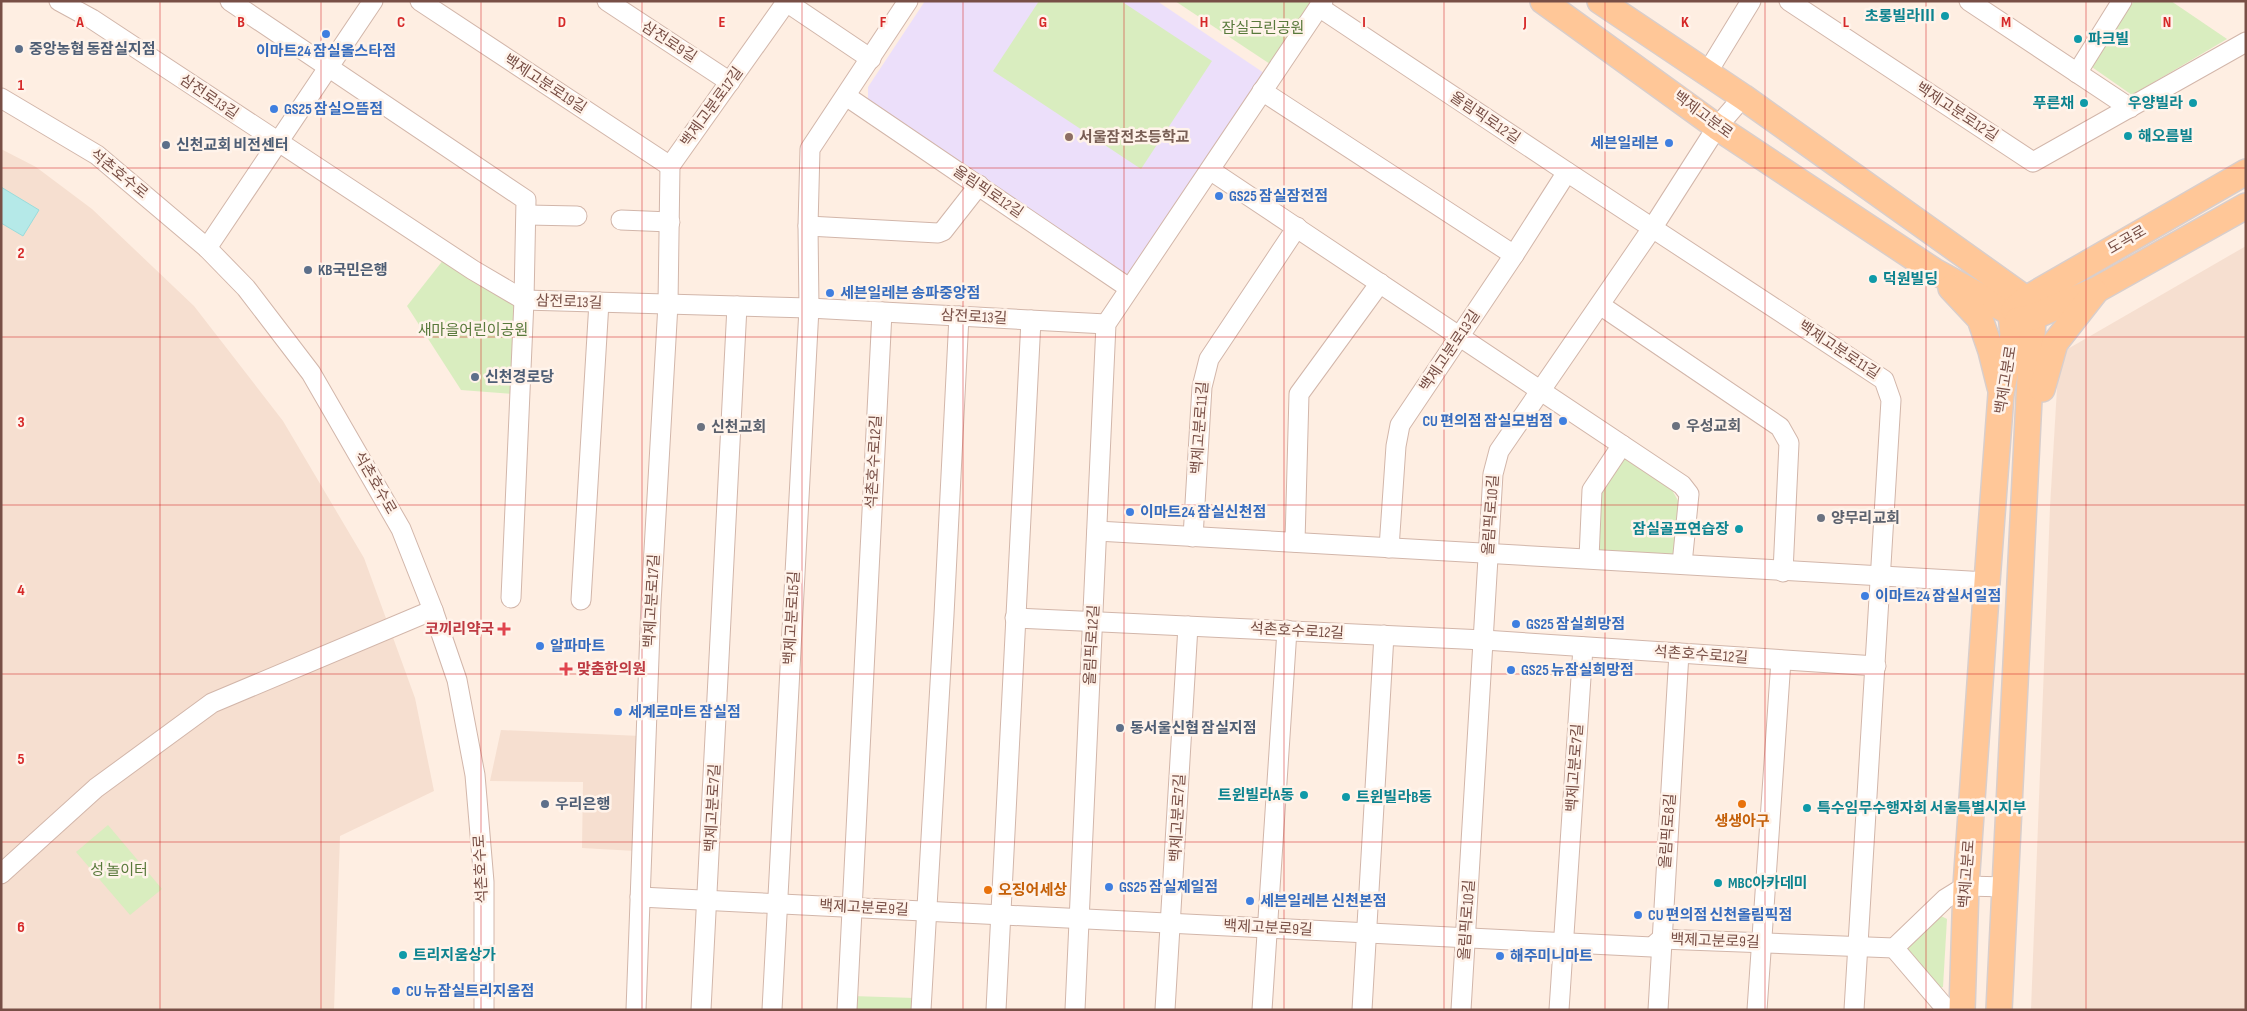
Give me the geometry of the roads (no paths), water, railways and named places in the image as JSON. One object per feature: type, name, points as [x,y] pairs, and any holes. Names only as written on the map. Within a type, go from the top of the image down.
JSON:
[{"type":"main road","name":"백제고분로","points":[[1543,1],[1717,127],[1934,270],[2021,312]]},
{"type":"main road","points":[[1600,1],[1743,97],[2021,312]]},
{"type":"main road","name":"도곡로","points":[[2021,312],[2246,172]]},
{"type":"main road","name":"도곡로","points":[[2021,312],[2098,289],[2246,206]]},
{"type":"main road","points":[[1934,270],[1980,319],[1991,351],[2001,394]]},
{"type":"main road","points":[[2029,437],[2055,343],[2098,289]]},
{"type":"main road","name":"백제고분로","points":[[1962,1010],[1966,886],[2001,394],[2013,335],[2021,312]]},
{"type":"main road","name":"백제고분로","points":[[1999,1010],[2029,437],[2021,312]]},
{"type":"street","name":"삼전로13길","points":[[59,1],[92,19],[278,144],[473,270],[524,300],[809,308],[1106,324]]},
{"type":"street","points":[[230,1],[526,200],[524,300],[511,598]]},
{"type":"street","points":[[207,248],[373,1]]},
{"type":"street","name":"백제고분로19길","points":[[420,1],[670,166]]},
{"type":"street","name":"삼전로9길","points":[[607,1],[730,82]]},
{"type":"street","name":"백제고분로15길","points":[[772,1010],[776,904],[809,308],[808,226],[810,149],[908,1]]},
{"type":"street","points":[[1707,73],[1751,1]]},
{"type":"street","name":"백제고분로12길","points":[[1789,1],[2033,162],[2246,42]]},
{"type":"street","points":[[1969,1],[2130,108]]},
{"type":"street","points":[[2078,73],[2122,1]]},
{"type":"street","points":[[786,2],[871,58]]},
{"type":"street","name":"백제고분로17길","points":[[636,1010],[651,603],[668,304],[670,166],[786,2]]},
{"type":"street","name":"올림픽로12길","points":[[1076,1010],[1106,324],[1321,4],[1566,172],[1653,227]]},
{"type":"street","points":[[1262,91],[1514,255]]},
{"type":"street","name":"올림픽로12길","points":[[846,96],[1129,288]]},
{"type":"street","name":"올림픽로10길","points":[[1461,1010],[1493,474],[1499,451],[1653,227],[1717,127],[1743,97]]},
{"type":"street","name":"석촌호수로","points":[[1,98],[97,154],[207,248],[246,288],[311,372],[401,529],[433,610],[457,680],[475,775],[484,882],[484,1010]]},
{"type":"street","points":[[1210,170],[1682,485],[1689,494],[1682,564]]},
{"type":"street","name":"백제고분로13길","points":[[1389,548],[1396,446],[1400,425],[1514,255],[1566,172]]},
{"type":"street","points":[[808,226],[938,233],[943,231],[979,185]]},
{"type":"street","points":[[527,214],[577,216]]},
{"type":"street","points":[[620,220],[670,222]]},
{"type":"street","name":"백제고분로11길","points":[[1193,537],[1202,387],[1208,359],[1297,227]]},
{"type":"street","name":"백제고분로11길","points":[[1653,227],[1884,380],[1891,400],[1876,666]]},
{"type":"street","points":[[1294,542],[1299,394],[1380,283]]},
{"type":"street","points":[[581,600],[598,302]]},
{"type":"street","points":[[1600,304],[1780,427],[1789,443],[1783,572]]},
{"type":"street","name":"백제고분로7길","points":[[702,1010],[737,306]]},
{"type":"street","name":"석촌호수로12길","points":[[851,907],[882,312]]},
{"type":"street","points":[[921,1010],[928,911],[959,316]]},
{"type":"street","points":[[996,1010],[1030,320]]},
{"type":"street","points":[[1589,558],[1590,498],[1592,490],[1622,445]]},
{"type":"street","points":[[1097,531],[1589,558],[1783,572],[1987,582]]},
{"type":"street","points":[[1,874],[96,788],[212,702],[433,610]]},
{"type":"street","name":"석촌호수로12길","points":[[1015,618],[1484,640],[1876,666]]},
{"type":"street","name":"백제고분로7길","points":[[1166,1010],[1188,626]]},
{"type":"street","points":[[1262,1010],[1288,630]]},
{"type":"street","points":[[1362,1010],[1365,932],[1384,635]]},
{"type":"street","name":"백제고분로7길","points":[[1559,1010],[1583,647]]},
{"type":"street","name":"올림픽로8길","points":[[1658,1010],[1679,653]]},
{"type":"street","points":[[1757,1010],[1780,660]]},
{"type":"street","points":[[1854,1010],[1876,666]]},
{"type":"street","points":[[1947,1010],[1894,948],[1944,899],[1966,886],[2006,887]]},
{"type":"street","name":"백제고분로9길","points":[[640,897],[1652,947],[1661,939],[1894,948]]},
{"type":"street","points":[[847,1010],[851,907]]},
{"type":"water","points":[[1,187],[39,210],[23,236],[1,223]]},
{"type":"place","name":"초롱빌라Ⅲ","points":[[1945,16]]},
{"type":"place","name":"이마트24 잠실올스타점","points":[[326,34]]},
{"type":"place","name":"파크빌","points":[[2078,39]]},
{"type":"place","name":"중앙농협 동잠실지점","points":[[19,49]]},
{"type":"place","name":"푸른채","points":[[2084,103]]},
{"type":"place","name":"우양빌라","points":[[2193,103]]},
{"type":"place","name":"GS25 잠실으뜸점","points":[[274,109]]},
{"type":"place","name":"해오름빌","points":[[2128,136]]},
{"type":"place","name":"서울잠전초등학교","points":[[1069,137]]},
{"type":"place","name":"세븐일레븐","points":[[1669,143]]},
{"type":"place","name":"신천교회 비전센터","points":[[166,145]]},
{"type":"place","name":"GS25 잠실잠전점","points":[[1219,196]]},
{"type":"place","name":"KB국민은행","points":[[308,270]]},
{"type":"place","name":"덕원빌딩","points":[[1873,279]]},
{"type":"place","name":"세븐일레븐 송파중앙점","points":[[830,293]]},
{"type":"place","name":"신천경로당","points":[[475,377]]},
{"type":"place","name":"CU 편의점 잠실모범점","points":[[1563,421]]},
{"type":"place","name":"우성교회","points":[[1676,426]]},
{"type":"place","name":"신천교회","points":[[701,427]]},
{"type":"place","name":"이마트24 잠실신천점","points":[[1130,512]]},
{"type":"place","name":"양무리교회","points":[[1821,518]]},
{"type":"place","name":"잠실골프연습장","points":[[1739,529]]},
{"type":"place","name":"이마트24 잠실서일점","points":[[1865,596]]},
{"type":"place","name":"GS25 잠실희망점","points":[[1516,624]]},
{"type":"place","name":"코끼리약국","points":[[504,629]]},
{"type":"place","name":"알파마트","points":[[540,646]]},
{"type":"place","name":"맞춤한의원","points":[[566,669]]},
{"type":"place","name":"GS25 뉴잠실희망점","points":[[1511,670]]},
{"type":"place","name":"세계로마트 잠실점","points":[[618,712]]},
{"type":"place","name":"동서울신협 잠실지점","points":[[1120,728]]},
{"type":"place","name":"트윈빌라A동","points":[[1304,795]]},
{"type":"place","name":"트윈빌라B동","points":[[1346,797]]},
{"type":"place","name":"우리은행","points":[[545,804]]},
{"type":"place","name":"생생아구","points":[[1742,804]]},
{"type":"place","name":"특수임무수행자회 서울특별시지부","points":[[1807,808]]},
{"type":"place","name":"MBC아카데미","points":[[1718,883]]},
{"type":"place","name":"GS25 잠실제일점","points":[[1109,887]]},
{"type":"place","name":"오징어세상","points":[[988,890]]},
{"type":"place","name":"세븐일레븐 신천본점","points":[[1250,901]]},
{"type":"place","name":"CU 편의점 신천올림픽점","points":[[1638,915]]},
{"type":"place","name":"트리지움상가","points":[[403,955]]},
{"type":"place","name":"해주미니마트","points":[[1500,956]]},
{"type":"place","name":"CU 뉴잠실트리지움점","points":[[396,991]]},
{"type":"park label","name":"잠실근린공원","points":[[1263,28]]},
{"type":"park label","name":"새마을어린이공원","points":[[473,330]]},
{"type":"park label","name":"성 놀이터","points":[[119,870]]}]
